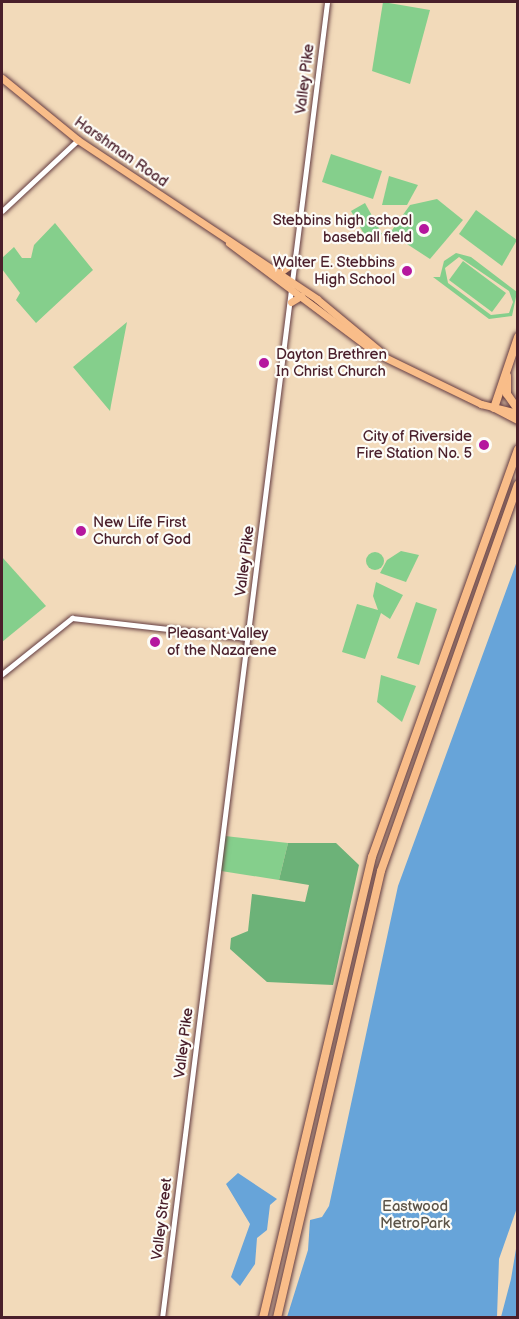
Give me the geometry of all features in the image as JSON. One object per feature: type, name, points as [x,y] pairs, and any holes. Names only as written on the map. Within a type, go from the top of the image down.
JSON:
[{"type":"highway","points":[[495,408],[518,337]]},
{"type":"highway","points":[[495,408],[518,348]]},
{"type":"highway","points":[[507,376],[507,394],[518,412]]},
{"type":"highway","points":[[263,1317],[372,856],[518,449]]},
{"type":"highway","points":[[277,1317],[381,871],[518,484]]},
{"type":"highway","points":[[501,529],[518,500]]},
{"type":"main road","name":"Harshman Road","points":[[2,78],[78,140],[293,286],[382,353]]},
{"type":"main road","name":"Harshman Road","points":[[229,243],[279,273],[301,296],[382,353],[436,385],[495,408],[518,420]]},
{"type":"main road","points":[[279,273],[296,261]]},
{"type":"main road","points":[[291,302],[301,296]]},
{"type":"main road","name":"Harshman Road","points":[[495,408],[518,412]]},
{"type":"street","name":"Valley Pike","points":[[186,1123],[327,2]]},
{"type":"street","points":[[2,211],[78,140]]},
{"type":"street","points":[[2,674],[72,618],[247,638]]},
{"type":"street","name":"Valley Street","points":[[162,1317],[186,1123]]},
{"type":"green space","points":[[383,2],[430,10],[410,84],[372,71]]},
{"type":"green space","points":[[331,154],[382,171],[373,199],[322,182]]},
{"type":"green space","points":[[389,176],[418,185],[407,205],[382,205]]},
{"type":"green space","name":"Stebbins high school baseball field","points":[[437,199],[463,220],[430,259],[390,233],[410,205]]},
{"type":"green space","points":[[365,203],[382,234],[368,241],[351,211]]},
{"type":"green space","points":[[476,210],[517,240],[502,266],[459,234]]},
{"type":"green space","points":[[55,223],[93,270],[36,323],[16,300],[20,293],[2,269],[2,258],[14,247],[22,258],[31,258],[34,245]]},
{"type":"green space","points":[[456,253],[471,257],[517,292],[512,316],[489,319],[433,277],[440,277],[444,261]],"holes":[[[459,257],[509,291],[513,302],[509,313],[491,315],[448,283],[445,268]]]},
{"type":"green space","points":[[463,261],[506,293],[492,312],[449,280]]},
{"type":"green space","points":[[127,322],[111,405],[110,411],[73,367]]},
{"type":"green space","points":[[401,551],[419,555],[406,582],[380,573],[387,560]]},
{"type":"green space","points":[[375,552],[382,554],[384,561],[382,568],[375,570],[368,568],[366,561],[368,554]]},
{"type":"green space","points":[[2,557],[46,606],[2,642]]},
{"type":"green space","points":[[376,582],[403,595],[390,619],[381,613],[365,659],[342,652],[357,604],[378,610],[373,596]]},
{"type":"green space","points":[[416,602],[437,609],[419,665],[397,658]]},
{"type":"green space","points":[[381,675],[416,686],[402,722],[377,702]]},
{"type":"green space","points":[[225,836],[288,843],[279,880],[221,871]]},
{"type":"green space","points":[[288,843],[336,843],[359,865],[333,985],[267,982],[230,949],[231,938],[248,931],[252,894],[305,902],[309,885],[279,880]]},
{"type":"water","name":"Eastwood MetroPark","points":[[517,561],[518,1205],[499,1259],[497,1317],[287,1317],[308,1250],[310,1220],[322,1217],[329,1206],[398,886]]},
{"type":"water","points":[[238,1173],[277,1199],[270,1205],[267,1230],[257,1238],[255,1264],[240,1286],[231,1277],[250,1224],[226,1184]]},
{"type":"water","points":[[517,1243],[517,1317],[501,1317],[511,1279]]},
{"type":"place","name":"Stebbins high school baseball field","points":[[424,229]]},
{"type":"place","name":"Walter E. Stebbins High School","points":[[407,271]]},
{"type":"place","name":"Dayton Brethren In Christ Church","points":[[264,363]]},
{"type":"place","name":"City of Riverside Fire Station No. 5","points":[[484,445]]},
{"type":"place","name":"New Life First Church of God","points":[[81,531]]},
{"type":"place","name":"Pleasant Valley of the Nazarene","points":[[155,642]]}]
